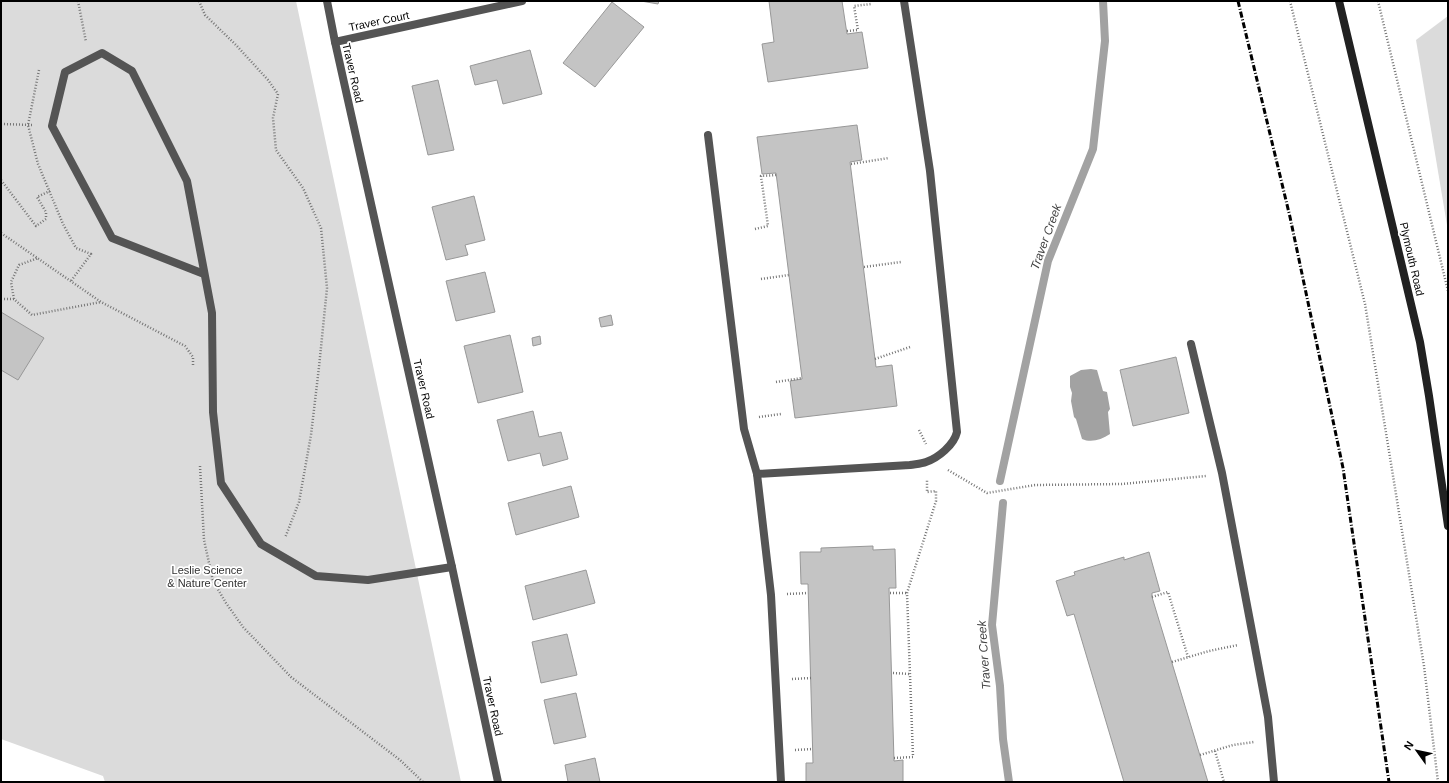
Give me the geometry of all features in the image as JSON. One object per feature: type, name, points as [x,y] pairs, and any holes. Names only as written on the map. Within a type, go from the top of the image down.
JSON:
[{"type":"main road","name":"Plymouth Road","points":[[1339,1],[1420,342],[1448,526]]},
{"type":"street","name":"Traver Road","points":[[327,1],[498,782]]},
{"type":"street","name":"Traver Court","points":[[335,42],[522,1]]},
{"type":"street","points":[[757,474],[926,462],[945,450],[957,432],[930,171],[904,1]]},
{"type":"street","points":[[204,274],[112,238],[52,126],[65,72],[102,54],[132,71],[187,181],[212,313],[213,412],[221,484],[261,544],[316,576],[368,580],[452,567]]},
{"type":"street","points":[[708,135],[744,429],[757,474],[771,595],[781,782]]},
{"type":"street","points":[[1191,344],[1222,473],[1268,717],[1274,782]]},
{"type":"path","points":[[78,1],[86,41],[87,61]]},
{"type":"path","points":[[199,1],[206,15],[268,80],[278,94],[273,118],[276,150],[304,188],[321,228],[327,288],[313,420],[300,502],[279,554]]},
{"type":"path","points":[[1290,1],[1365,304],[1424,666],[1438,782]]},
{"type":"path","points":[[1378,1],[1448,289]]},
{"type":"path","points":[[847,31],[858,30],[854,6],[871,4]]},
{"type":"path","points":[[39,70],[28,125],[38,164],[63,224],[76,248],[90,254],[72,281]]},
{"type":"path","points":[[1,124],[20,124]]},
{"type":"path","points":[[851,164],[889,158]]},
{"type":"path","points":[[755,229],[768,226],[761,176],[777,175]]},
{"type":"path","points":[[1,180],[36,226],[46,219],[46,212],[37,198],[50,191]]},
{"type":"path","points":[[38,258],[19,265],[11,282],[14,299],[32,315],[101,302]]},
{"type":"path","points":[[864,267],[901,262]]},
{"type":"path","points":[[762,280],[789,275]]},
{"type":"path","points":[[1,299],[14,299]]},
{"type":"path","points":[[875,359],[910,347]]},
{"type":"path","points":[[776,382],[802,378]]},
{"type":"path","points":[[919,430],[934,458],[941,466],[987,493],[1035,485],[1122,484],[1196,478],[1222,473]]},
{"type":"path","points":[[894,758],[913,757],[907,593],[936,501],[936,491],[927,492],[926,462]]},
{"type":"path","points":[[1152,597],[1168,592],[1188,657]]},
{"type":"path","points":[[890,593],[907,593]]},
{"type":"path","points":[[1172,662],[1209,651],[1254,642]]},
{"type":"path","points":[[893,673],[910,674]]},
{"type":"path","points":[[1200,755],[1233,745]]},
{"type":"path","points":[[1215,751],[1224,782]]},
{"type":"green space","name":"Leslie Science & Nature Center","points":[[1,1],[296,1],[461,782],[105,782],[103,776],[1,739]]},
{"type":"green space","points":[[1448,16],[1448,231],[1416,40]]},
{"type":"shaded area","points":[[1081,370],[1097,370],[1103,391],[1107,392],[1110,409],[1108,412],[1110,434],[1100,439],[1089,441],[1082,439],[1074,417],[1071,401],[1072,393],[1070,387],[1070,376]]},
{"type":"building","points":[[641,1],[659,1],[658,4]]},
{"type":"building","points":[[769,1],[842,1],[847,34],[862,32],[868,68],[768,82],[762,44],[774,42]]},
{"type":"building","points":[[612,2],[644,27],[595,87],[563,63]]},
{"type":"building","points":[[530,50],[542,94],[503,104],[497,80],[475,85],[470,66]]},
{"type":"building","points":[[438,80],[454,150],[428,155],[412,86]]},
{"type":"building","points":[[857,125],[862,160],[850,162],[876,367],[892,365],[897,406],[795,418],[790,381],[802,378],[776,173],[762,174],[757,137]]},
{"type":"building","points":[[474,196],[485,240],[465,245],[468,255],[446,260],[432,207]]},
{"type":"building","points":[[485,272],[495,312],[456,321],[446,281]]},
{"type":"building","points":[[1,312],[44,338],[18,380],[1,370]]},
{"type":"building","points":[[611,315],[613,325],[601,327],[599,318]]},
{"type":"building","points":[[510,335],[523,392],[478,403],[464,346]]},
{"type":"building","points":[[540,336],[541,344],[533,346],[532,338]]},
{"type":"building","points":[[1176,357],[1189,413],[1133,426],[1120,370]]},
{"type":"building","points":[[533,411],[539,437],[561,432],[568,459],[543,466],[540,453],[508,461],[497,420]]},
{"type":"building","points":[[571,486],[579,517],[516,535],[508,503]]},
{"type":"building","points":[[873,546],[873,550],[895,549],[896,588],[889,588],[894,761],[903,760],[903,782],[806,782],[806,763],[813,763],[808,584],[801,584],[800,552],[821,552],[821,548]]},
{"type":"building","points":[[1149,552],[1160,591],[1152,593],[1152,597],[1208,782],[1124,782],[1074,614],[1067,616],[1056,581],[1075,575],[1074,572],[1124,557],[1124,560]]},
{"type":"building","points":[[586,570],[595,603],[533,620],[525,586]]},
{"type":"building","points":[[567,634],[577,675],[541,683],[532,642]]},
{"type":"building","points":[[576,693],[586,737],[554,744],[544,700]]},
{"type":"building","points":[[595,758],[600,782],[568,782],[565,765]]},
{"type":"waterway","name":"Traver Creek","points":[[1000,481],[1048,261],[1093,149],[1105,41],[1103,1]]},
{"type":"waterway","name":"Traver Creek","points":[[1003,503],[992,625],[1000,686],[1003,739],[1009,782]]},
{"type":"railway","points":[[1238,1],[1290,217],[1343,468],[1389,782]]}]
